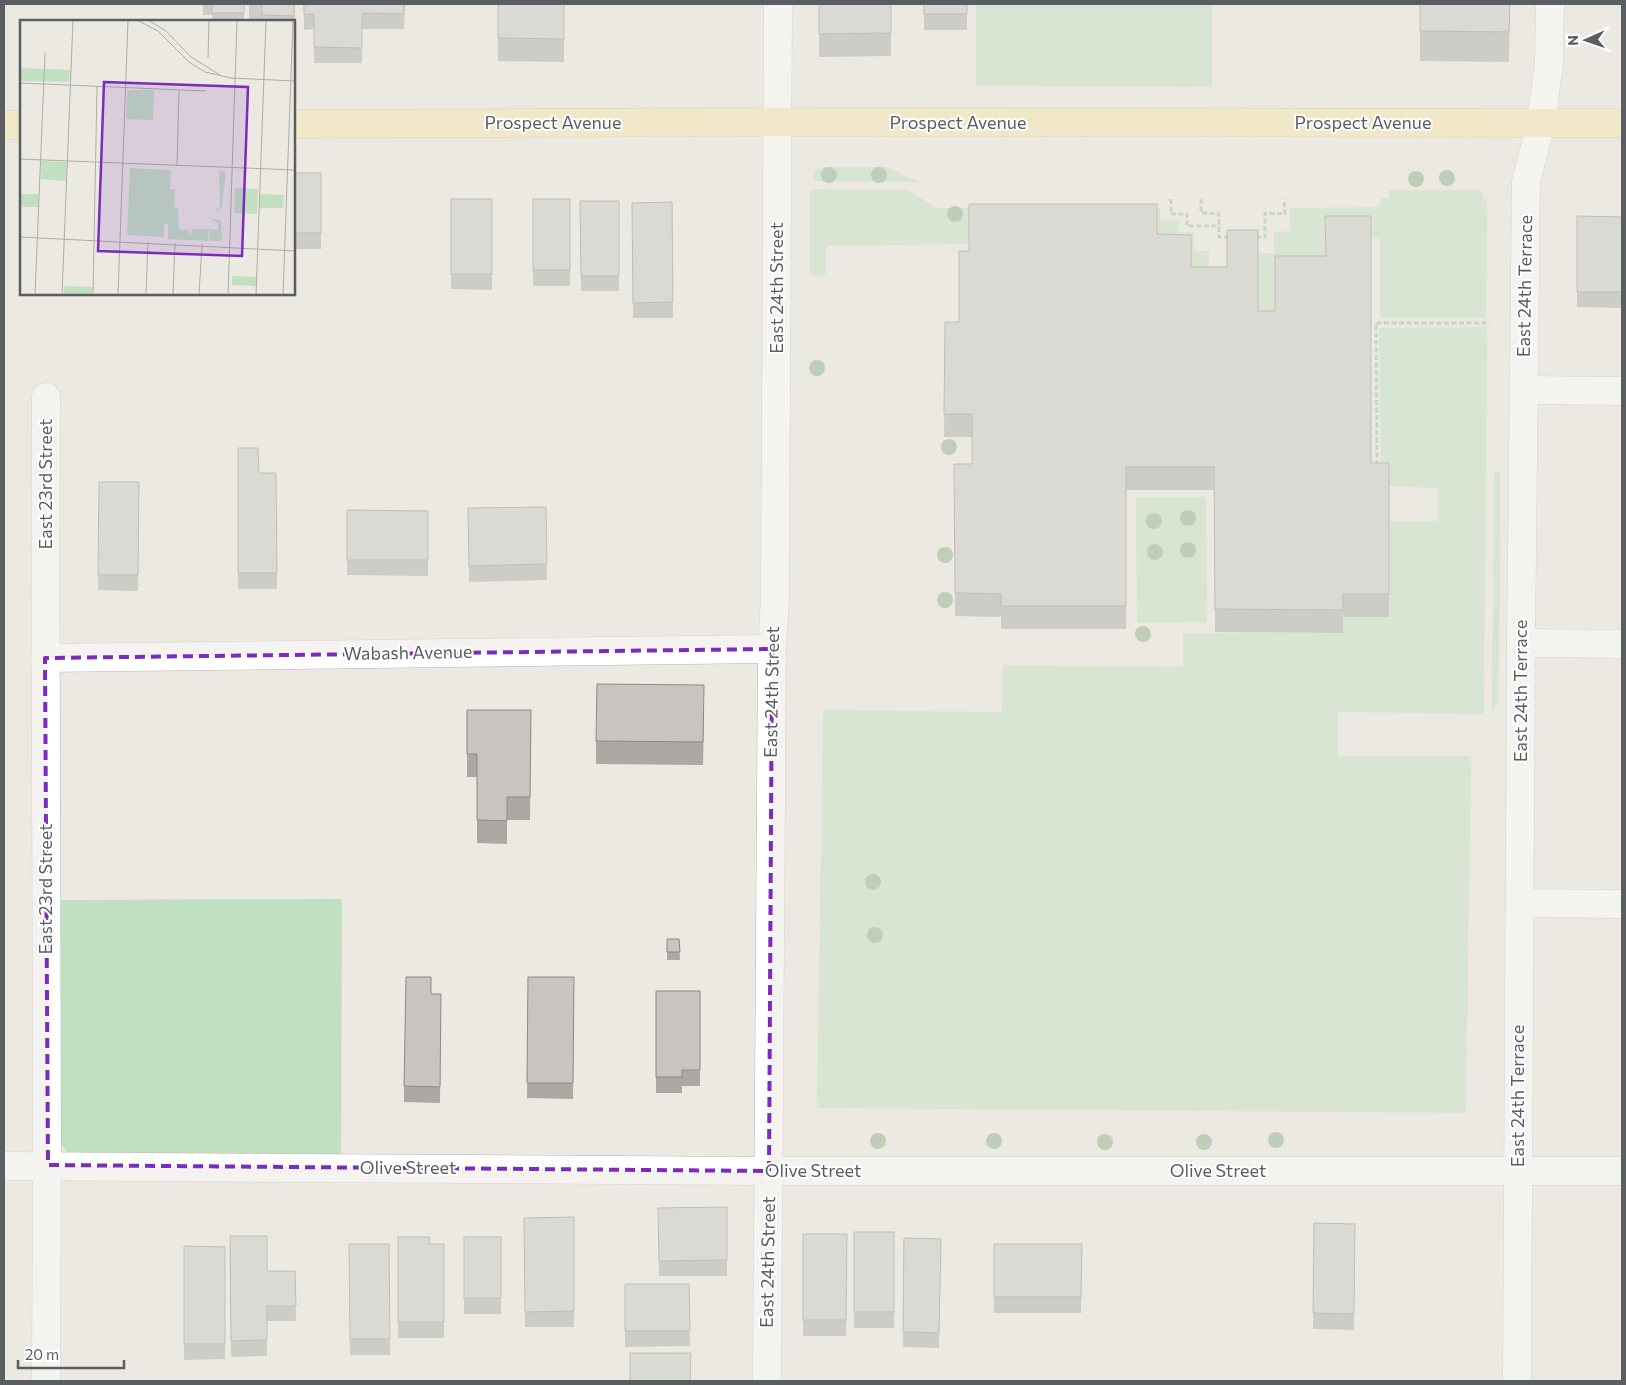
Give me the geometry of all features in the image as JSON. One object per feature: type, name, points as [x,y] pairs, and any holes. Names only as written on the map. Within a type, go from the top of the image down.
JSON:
[{"type":"main road","name":"Prospect Avenue","points":[[295,124],[777,122],[1622,123]]},
{"type":"main road","points":[[4,125],[20,125]]},
{"type":"street","name":"East 24th Street","points":[[767,1381],[772,649],[775,598],[778,294],[778,4]]},
{"type":"street","name":"East 24th Terrace","points":[[1517,1381],[1521,643],[1526,182],[1541,124],[1549,64],[1550,4]]},
{"type":"street","points":[[1524,390],[1622,391]]},
{"type":"street","name":"East 23rd Street","points":[[46,397],[45,658],[48,1165],[46,1381]]},
{"type":"street","points":[[1521,643],[1622,644]]},
{"type":"street","name":"Wabash Avenue","points":[[45,658],[772,649]]},
{"type":"street","points":[[1520,903],[1622,904]]},
{"type":"street","name":"Olive Street","points":[[4,1166],[769,1171],[1622,1172]]},
{"type":"path","points":[[1171,199],[1170,214],[1187,214],[1187,226],[1219,226]]},
{"type":"path","points":[[1201,199],[1201,213],[1219,214],[1219,237],[1234,237]]},
{"type":"path","points":[[1249,237],[1265,237],[1265,213],[1285,214],[1284,199]]},
{"type":"path","points":[[1377,469],[1376,323],[1490,323]]},
{"type":"highlighted area","points":[[772,649],[769,1171],[48,1165],[45,658]]},
{"type":"green space","points":[[976,4],[1212,4],[1212,87],[976,86]]},
{"type":"green space","points":[[825,167],[886,167],[920,182],[814,181],[814,170]]},
{"type":"green space","points":[[813,189],[908,190],[937,208],[1160,208],[1161,221],[1179,220],[1179,232],[1194,232],[1194,251],[1209,251],[1209,266],[1226,266],[1227,290],[1157,257],[1157,227],[969,244],[826,246],[826,273],[821,277],[810,275],[810,191]]},
{"type":"green space","points":[[1389,190],[1478,190],[1483,193],[1483,198],[1487,199],[1486,318],[1380,318],[1380,239],[1326,239],[1326,279],[1275,334],[1258,334],[1258,253],[1274,253],[1274,232],[1290,231],[1290,208],[1379,207],[1380,198],[1389,198]]},
{"type":"green space","points":[[1487,327],[1484,714],[1338,712],[1338,756],[1471,756],[1466,1113],[817,1108],[823,710],[1002,712],[1003,665],[1183,667],[1183,633],[1343,633],[1343,617],[1388,617],[1389,521],[1437,521],[1437,488],[1381,486],[1379,328]]},
{"type":"green space","points":[[1494,472],[1500,472],[1499,701],[1492,711]]},
{"type":"green space","points":[[1136,497],[1206,497],[1207,622],[1137,623]]},
{"type":"green space","points":[[342,899],[341,1155],[70,1155],[58,1141],[59,900]]},
{"type":"building","points":[[212,4],[244,4],[244,13],[212,13]]},
{"type":"building","points":[[262,4],[294,4],[294,16],[262,15]]},
{"type":"building","points":[[304,4],[404,4],[404,14],[362,13],[362,48],[314,47],[314,14],[304,14]]},
{"type":"building","points":[[498,4],[564,4],[564,39],[498,38]]},
{"type":"building","points":[[819,4],[891,4],[891,33],[819,34]]},
{"type":"building","points":[[924,4],[967,4],[967,14],[924,14]]},
{"type":"building","points":[[1420,4],[1510,4],[1509,32],[1420,31]]},
{"type":"building","points":[[295,173],[321,173],[321,233],[295,233]]},
{"type":"building","points":[[451,199],[492,199],[492,274],[451,274]]},
{"type":"building","points":[[533,199],[570,199],[570,270],[533,270]]},
{"type":"building","points":[[580,201],[619,201],[619,276],[581,276]]},
{"type":"building","points":[[672,202],[673,302],[633,303],[632,203]]},
{"type":"building","points":[[969,204],[1157,204],[1157,234],[1191,235],[1191,267],[1227,267],[1227,230],[1258,230],[1258,311],[1275,311],[1275,256],[1326,256],[1325,216],[1371,216],[1371,463],[1389,463],[1389,594],[1343,594],[1343,610],[1215,609],[1214,467],[1126,467],[1126,606],[1001,606],[1001,594],[955,593],[954,464],[972,464],[972,414],[944,414],[945,322],[959,322],[959,251],[969,251]]},
{"type":"building","points":[[1577,216],[1622,217],[1622,292],[1577,292]]},
{"type":"building","points":[[238,448],[258,448],[259,473],[276,473],[277,573],[238,573]]},
{"type":"building","points":[[99,482],[139,482],[138,575],[98,575]]},
{"type":"building","points":[[546,507],[547,564],[469,566],[468,508]]},
{"type":"building","points":[[347,510],[428,511],[428,560],[347,560]]},
{"type":"building","points":[[597,684],[704,685],[703,742],[596,741]]},
{"type":"building","points":[[467,710],[531,710],[530,797],[507,797],[507,821],[477,820],[477,754],[467,754]]},
{"type":"building","points":[[667,939],[679,939],[680,952],[667,952]]},
{"type":"building","points":[[406,977],[431,977],[431,994],[441,994],[440,1087],[404,1086]]},
{"type":"building","points":[[528,977],[574,977],[573,1083],[527,1083]]},
{"type":"building","points":[[656,991],[700,991],[700,1070],[682,1070],[682,1077],[656,1077]]},
{"type":"building","points":[[727,1207],[727,1260],[659,1261],[658,1208]]},
{"type":"building","points":[[574,1217],[574,1311],[525,1312],[524,1218]]},
{"type":"building","points":[[1314,1223],[1355,1224],[1354,1314],[1313,1313]]},
{"type":"building","points":[[854,1232],[894,1232],[894,1312],[854,1312]]},
{"type":"building","points":[[803,1234],[847,1234],[846,1320],[803,1320]]},
{"type":"building","points":[[230,1236],[267,1236],[267,1271],[295,1271],[296,1306],[267,1306],[267,1340],[231,1341]]},
{"type":"building","points":[[398,1237],[430,1237],[429,1244],[444,1244],[444,1322],[398,1322]]},
{"type":"building","points":[[464,1237],[501,1237],[501,1298],[464,1298]]},
{"type":"building","points":[[904,1238],[941,1239],[939,1333],[903,1332]]},
{"type":"building","points":[[349,1244],[389,1244],[390,1339],[350,1339]]},
{"type":"building","points":[[994,1244],[1082,1244],[1081,1297],[994,1297]]},
{"type":"building","points":[[184,1246],[225,1247],[225,1344],[184,1344]]},
{"type":"building","points":[[625,1284],[689,1284],[690,1331],[625,1331]]},
{"type":"building","points":[[630,1353],[691,1353],[690,1381],[630,1381]]}]
